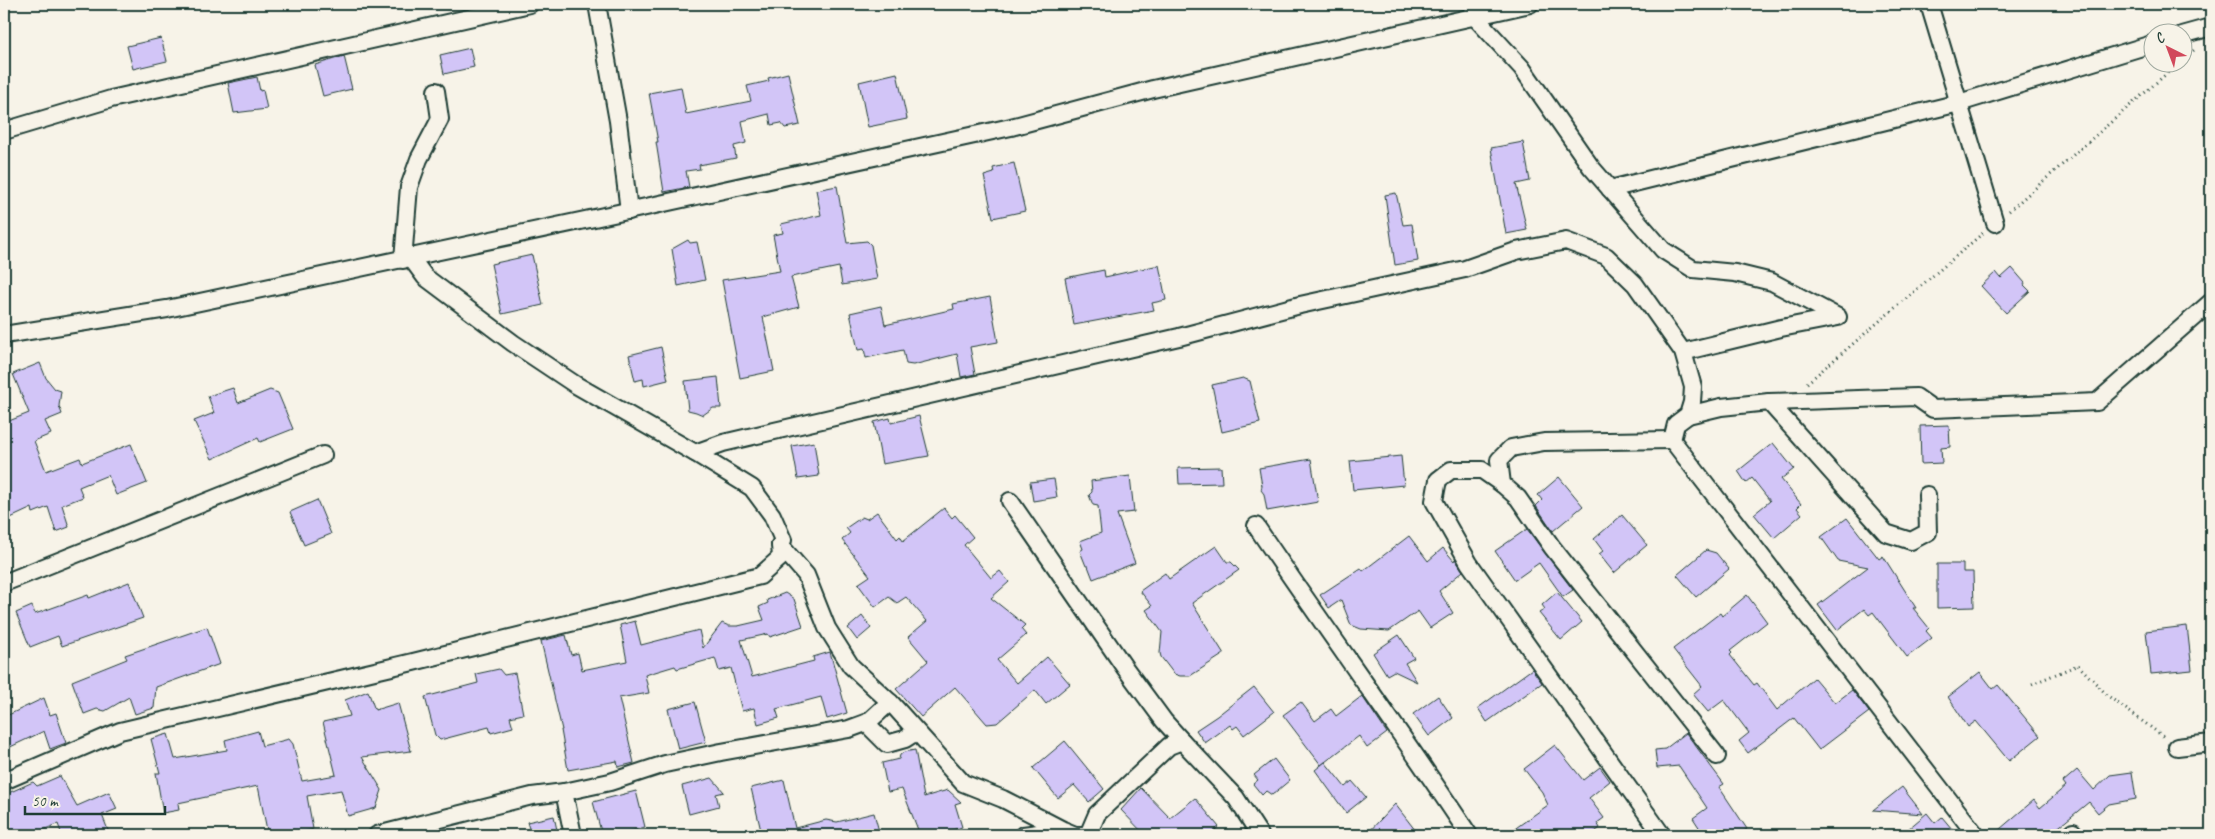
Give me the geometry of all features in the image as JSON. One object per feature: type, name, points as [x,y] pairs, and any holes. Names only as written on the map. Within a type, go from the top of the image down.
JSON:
[{"type":"street","points":[[4,131],[111,99],[530,4]]},
{"type":"street","points":[[597,4],[618,121],[628,211]]},
{"type":"street","points":[[4,335],[167,308],[407,259],[1010,127],[1153,89],[1473,10],[1530,4]]},
{"type":"street","points":[[1929,4],[1995,223]]},
{"type":"street","points":[[1473,10],[1522,68],[1591,167],[1663,250],[1693,269],[1736,273],[1772,282],[1838,317],[1781,328],[1684,352]]},
{"type":"street","points":[[2192,32],[2211,26]]},
{"type":"street","points":[[1610,189],[1959,103],[2142,47]]},
{"type":"street","points":[[4,781],[120,731],[413,662],[760,576],[781,557],[780,545],[783,540],[772,515],[752,488],[695,452],[576,385],[513,343],[425,277],[407,259],[409,187],[419,159],[440,120],[436,91]]},
{"type":"street","points":[[695,452],[1179,336],[1300,305],[1465,269],[1516,251],[1566,241],[1606,256],[1635,284],[1684,352],[1693,387],[1692,402],[1688,415]]},
{"type":"street","points":[[1672,440],[1676,424],[1688,415],[1721,408],[1769,402],[1916,397],[1933,409],[2097,402],[2211,302]]},
{"type":"street","points":[[1769,402],[1886,533],[1911,541],[1928,532],[1927,495]]},
{"type":"street","points":[[1502,484],[1499,460],[1511,448],[1544,442],[1672,440]]},
{"type":"street","points":[[1672,440],[1942,794],[1976,835]]},
{"type":"street","points":[[4,583],[323,455]]},
{"type":"street","points":[[1662,835],[1469,563],[1434,501],[1438,480],[1451,470],[1482,470],[1518,498],[1552,547],[1717,756]]},
{"type":"street","points":[[1010,501],[1125,668],[1164,721],[1236,798],[1260,835]]},
{"type":"street","points":[[1256,526],[1306,601],[1413,750],[1468,835]]},
{"type":"street","points":[[780,545],[806,574],[827,628],[851,666],[890,702],[962,783],[1003,799],[1075,835],[1088,835],[1097,814],[1169,746],[1182,740]]},
{"type":"street","points":[[377,835],[532,796],[564,792],[610,782],[665,764],[849,729],[866,723],[890,702]]},
{"type":"street","points":[[866,723],[886,744],[905,739],[916,732]]},
{"type":"street","points":[[2177,746],[2211,743]]},
{"type":"street","points":[[564,792],[573,835]]},
{"type":"street","points":[[1023,835],[1063,830]]},
{"type":"path","points":[[1807,384],[2169,72]]},
{"type":"path","points":[[2032,684],[2078,665],[2108,696],[2177,746]]},
{"type":"building","points":[[161,38],[167,61],[133,69],[127,46]]},
{"type":"building","points":[[470,48],[474,67],[444,74],[440,55]]},
{"type":"building","points":[[344,56],[352,89],[323,96],[315,65]]},
{"type":"building","points":[[788,73],[800,125],[785,128],[781,123],[771,125],[769,114],[742,121],[746,143],[734,146],[736,158],[699,165],[700,169],[686,171],[689,187],[664,192],[656,142],[658,142],[649,93],[681,87],[686,114],[751,101],[747,86],[769,81],[768,78]]},
{"type":"building","points":[[897,73],[907,119],[868,127],[859,82]]},
{"type":"building","points":[[257,77],[260,91],[263,90],[267,109],[234,113],[228,83]]},
{"type":"building","points":[[1523,142],[1530,181],[1516,184],[1527,230],[1506,234],[1491,148]]},
{"type":"building","points":[[1014,163],[1025,211],[993,218],[984,176],[994,173],[993,168]]},
{"type":"building","points":[[837,186],[847,243],[867,241],[871,245],[877,279],[842,285],[839,267],[791,277],[799,307],[763,317],[774,371],[740,378],[722,280],[780,271],[773,235],[783,233],[781,224],[821,215],[816,190]]},
{"type":"building","points":[[1396,193],[1403,225],[1412,224],[1418,261],[1395,265],[1385,195]]},
{"type":"building","points":[[688,240],[690,243],[697,242],[705,280],[678,286],[672,249]]},
{"type":"building","points":[[532,255],[543,305],[502,314],[491,264]]},
{"type":"building","points":[[1159,265],[1166,300],[1152,303],[1154,310],[1074,325],[1065,278],[1104,270],[1105,277]]},
{"type":"building","points":[[2012,268],[2030,291],[2006,313],[1981,286],[1996,272],[2001,278]]},
{"type":"building","points":[[990,297],[998,342],[970,347],[975,374],[961,377],[957,354],[913,365],[906,364],[903,350],[866,358],[864,349],[858,350],[850,313],[881,306],[885,325],[954,309],[953,304]]},
{"type":"building","points":[[661,347],[668,380],[644,386],[643,379],[635,381],[629,355]]},
{"type":"building","points":[[40,363],[46,378],[55,389],[61,391],[59,406],[62,414],[45,421],[51,434],[34,441],[46,471],[80,458],[82,463],[131,444],[147,483],[116,495],[108,475],[79,487],[83,497],[62,505],[69,527],[56,532],[48,507],[33,513],[32,508],[4,521],[4,423],[29,413],[13,374]]},
{"type":"building","points":[[718,377],[721,408],[713,408],[703,415],[688,410],[685,381]]},
{"type":"building","points":[[1243,378],[1250,381],[1260,423],[1222,432],[1212,385]]},
{"type":"building","points":[[233,388],[238,403],[270,390],[278,393],[293,429],[260,442],[258,438],[212,459],[194,421],[214,413],[208,396]]},
{"type":"building","points":[[919,416],[929,456],[882,464],[874,422],[890,418],[891,423]]},
{"type":"building","points":[[1949,425],[1950,447],[1941,448],[1942,463],[1921,464],[1920,426]]},
{"type":"building","points":[[814,442],[819,476],[798,479],[792,446]]},
{"type":"building","points":[[1773,443],[1794,469],[1781,479],[1801,504],[1797,508],[1802,514],[1774,538],[1754,514],[1770,501],[1752,478],[1746,483],[1738,471]]},
{"type":"building","points":[[1401,456],[1404,485],[1353,490],[1350,461]]},
{"type":"building","points":[[1311,459],[1318,502],[1267,511],[1264,494],[1261,490],[1259,468]]},
{"type":"building","points":[[1221,467],[1222,483],[1179,484],[1178,468]]},
{"type":"building","points":[[1130,476],[1134,512],[1117,514],[1135,563],[1093,579],[1080,551],[1083,549],[1080,541],[1101,533],[1098,506],[1093,505],[1089,495],[1092,492],[1091,481]]},
{"type":"building","points":[[1559,477],[1583,506],[1553,531],[1536,506],[1542,500],[1538,495]]},
{"type":"building","points":[[1054,479],[1057,497],[1033,501],[1030,482]]},
{"type":"building","points":[[317,500],[331,534],[304,545],[290,512]]},
{"type":"building","points":[[944,508],[952,518],[955,515],[973,537],[964,545],[991,578],[1000,571],[1009,582],[991,598],[1025,625],[1021,629],[1026,635],[997,660],[1017,683],[1047,657],[1070,684],[1046,704],[1035,690],[997,723],[987,724],[955,687],[921,717],[896,689],[928,661],[908,637],[927,621],[906,597],[897,603],[889,597],[875,607],[858,584],[870,576],[842,540],[850,533],[846,528],[862,517],[867,519],[877,512],[897,539],[900,536],[903,541]]},
{"type":"building","points":[[1622,515],[1647,545],[1614,573],[1599,554],[1603,551],[1594,539]]},
{"type":"building","points":[[1847,518],[1879,559],[1883,556],[1916,608],[1913,608],[1929,628],[1926,631],[1932,638],[1907,657],[1873,612],[1869,615],[1864,609],[1837,630],[1818,605],[1868,567],[1838,561],[1821,537]]},
{"type":"building","points":[[1527,529],[1573,590],[1563,597],[1539,563],[1515,580],[1495,551]]},
{"type":"building","points":[[1409,536],[1428,561],[1443,548],[1454,561],[1455,559],[1463,571],[1439,591],[1453,613],[1430,628],[1418,611],[1389,631],[1361,629],[1351,625],[1341,600],[1329,608],[1320,595],[1361,568],[1363,571]]},
{"type":"building","points":[[1216,546],[1227,562],[1231,562],[1239,570],[1192,603],[1224,654],[1190,676],[1180,676],[1174,674],[1161,657],[1162,632],[1146,610],[1152,606],[1140,591],[1165,573],[1169,579]]},
{"type":"building","points":[[1706,550],[1716,553],[1729,569],[1696,597],[1677,575]]},
{"type":"building","points":[[1937,564],[1963,564],[1963,572],[1973,572],[1974,607],[1937,608]]},
{"type":"building","points":[[129,582],[143,618],[62,646],[58,636],[30,647],[16,613],[32,606],[35,614],[88,595],[89,598]]},
{"type":"building","points":[[1557,592],[1582,622],[1561,640],[1539,613],[1545,609],[1542,605]]},
{"type":"building","points":[[785,593],[794,599],[803,626],[770,637],[768,634],[741,640],[752,677],[814,661],[813,657],[830,652],[847,713],[827,719],[821,697],[776,709],[779,718],[758,724],[754,708],[742,711],[731,668],[719,671],[715,658],[677,669],[675,666],[645,675],[649,693],[619,698],[634,763],[618,767],[617,761],[568,770],[562,730],[541,641],[566,635],[571,655],[578,653],[582,670],[627,661],[620,625],[635,621],[641,645],[699,630],[703,648],[722,623],[729,626],[738,626],[764,620],[759,607],[768,603],[767,600]]},
{"type":"building","points":[[1747,595],[1767,622],[1730,651],[1732,653],[1730,655],[1754,685],[1757,683],[1777,710],[1814,678],[1835,703],[1852,690],[1869,712],[1819,750],[1794,718],[1748,753],[1739,741],[1749,733],[1724,700],[1708,712],[1693,694],[1702,686],[1673,649],[1720,613],[1722,616]]},
{"type":"building","points":[[862,616],[871,628],[857,640],[848,628]]},
{"type":"building","points":[[2187,626],[2192,670],[2151,674],[2146,631]]},
{"type":"building","points":[[207,627],[220,664],[156,687],[154,708],[135,714],[129,697],[105,711],[97,709],[84,714],[72,681],[127,659],[125,655]]},
{"type":"building","points":[[1399,635],[1414,658],[1405,663],[1417,682],[1394,671],[1387,675],[1373,653]]},
{"type":"building","points":[[499,669],[504,675],[515,673],[523,714],[510,717],[513,727],[491,733],[489,727],[440,740],[435,735],[425,697],[478,683],[476,674]]},
{"type":"building","points":[[1532,669],[1542,683],[1487,722],[1478,708]]},
{"type":"building","points":[[1980,672],[1993,689],[1998,685],[2040,736],[2009,761],[1976,721],[1968,727],[1948,697]]},
{"type":"building","points":[[1254,687],[1274,712],[1244,735],[1237,726],[1233,729],[1230,725],[1205,743],[1196,730]]},
{"type":"building","points":[[368,691],[375,710],[398,703],[411,751],[362,757],[382,790],[376,808],[348,816],[341,790],[307,796],[313,829],[293,835],[268,835],[258,786],[178,803],[179,810],[163,813],[156,773],[160,773],[151,739],[168,734],[175,759],[227,750],[225,740],[258,731],[262,746],[289,739],[293,744],[302,781],[336,775],[323,722],[350,716],[345,700]]},
{"type":"building","points":[[1362,696],[1387,733],[1367,748],[1359,736],[1321,765],[1283,715],[1301,702],[1315,721],[1331,709],[1336,716]]},
{"type":"building","points":[[1438,696],[1453,718],[1429,736],[1413,714]]},
{"type":"building","points":[[44,698],[50,715],[56,713],[66,743],[50,749],[44,731],[4,750],[4,717]]},
{"type":"building","points":[[695,702],[706,742],[678,749],[668,709]]},
{"type":"building","points":[[1686,733],[1724,784],[1719,787],[1747,829],[1737,835],[1704,835],[1693,818],[1707,808],[1679,766],[1657,768],[1655,750],[1665,749]]},
{"type":"building","points":[[1065,741],[1104,789],[1089,802],[1074,785],[1058,798],[1033,768]]},
{"type":"building","points":[[1555,745],[1583,780],[1600,767],[1610,781],[1589,798],[1604,818],[1597,823],[1600,828],[1591,835],[1506,835],[1548,805],[1542,792],[1524,769]]},
{"type":"building","points":[[915,750],[924,797],[948,790],[961,802],[955,804],[962,827],[935,835],[920,835],[902,789],[888,792],[882,763],[899,759],[900,755],[904,752]]},
{"type":"building","points":[[1274,759],[1290,780],[1272,795],[1266,791],[1262,795],[1253,784],[1258,780],[1254,775]]},
{"type":"building","points":[[1325,762],[1345,787],[1352,781],[1366,797],[1346,813],[1315,770]]},
{"type":"building","points":[[2077,770],[2094,790],[2110,775],[2132,772],[2136,799],[2109,804],[2098,813],[2089,802],[2049,835],[1993,835],[2034,800],[2040,808],[2066,786],[2063,782]]},
{"type":"building","points":[[60,776],[77,806],[109,792],[117,809],[102,815],[110,835],[62,835],[58,824],[30,835],[4,835],[4,795],[33,782],[37,786]]},
{"type":"building","points":[[712,778],[724,792],[716,794],[719,806],[689,814],[682,786]]},
{"type":"building","points":[[784,780],[795,828],[826,820],[837,822],[874,813],[880,835],[762,835],[751,788]]},
{"type":"building","points":[[1902,787],[1923,814],[1873,810]]},
{"type":"building","points":[[1141,788],[1170,818],[1195,798],[1219,827],[1208,835],[1145,835],[1121,810]]},
{"type":"building","points":[[636,791],[645,827],[616,835],[602,835],[593,802]]},
{"type":"building","points":[[1395,804],[1419,835],[1366,835]]},
{"type":"building","points":[[1927,813],[1935,823],[1942,817],[1957,835],[1901,835]]},
{"type":"building","points":[[554,816],[558,835],[531,835],[527,822]]}]
